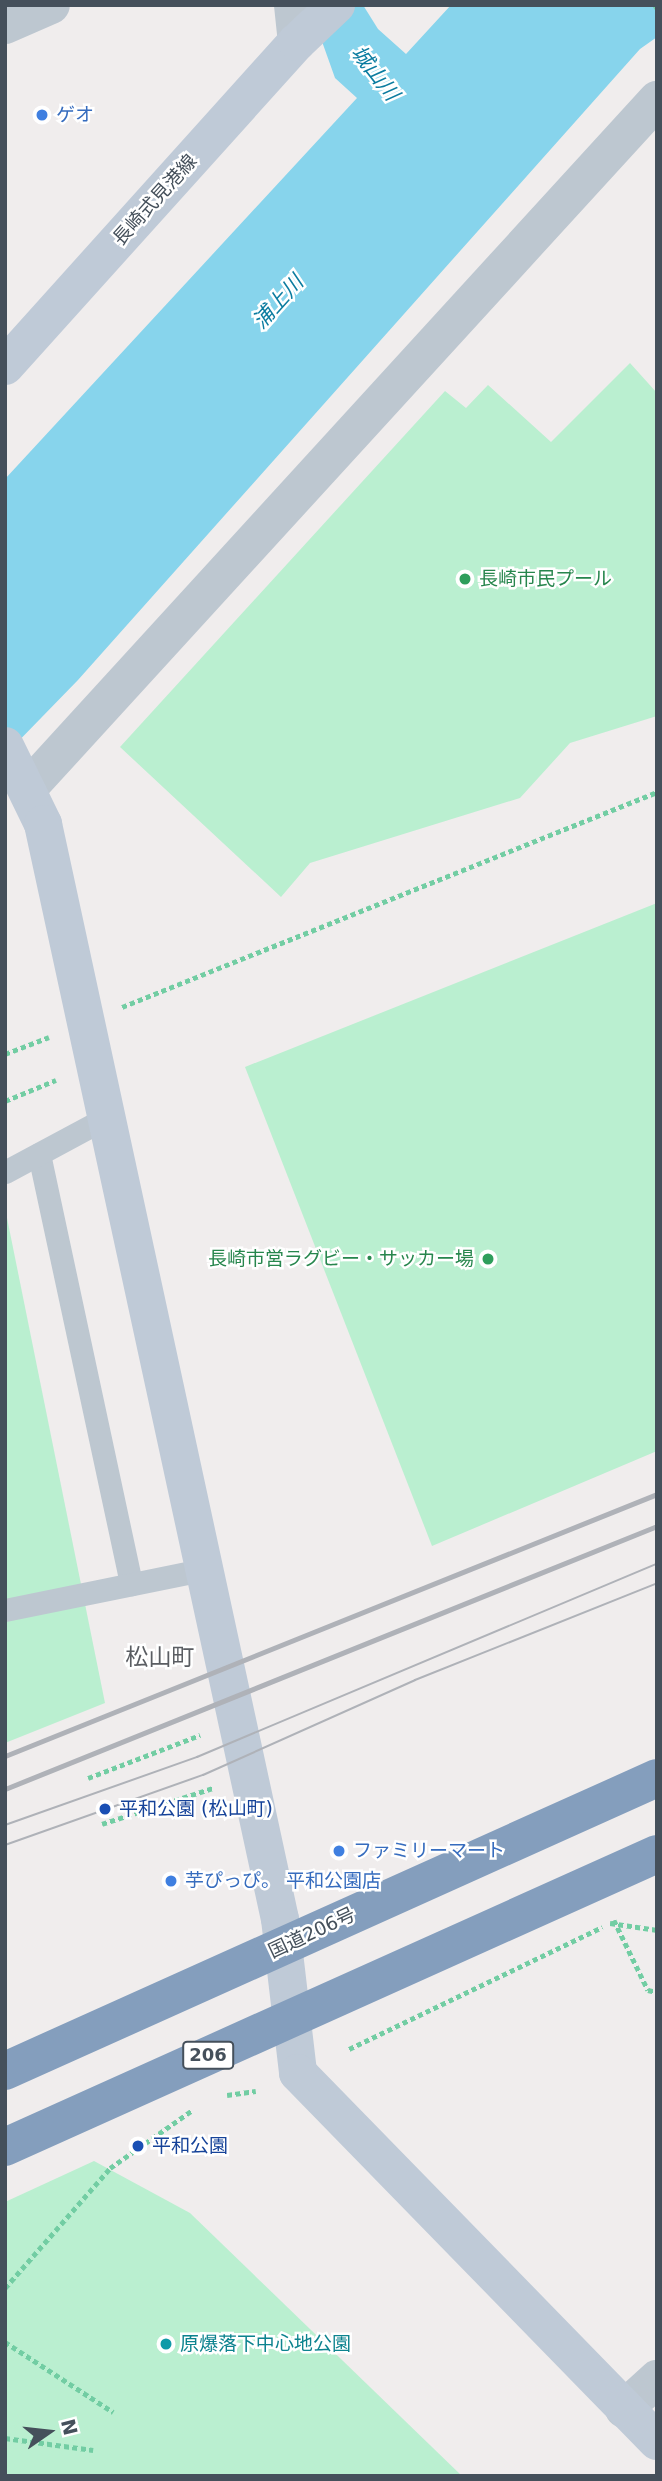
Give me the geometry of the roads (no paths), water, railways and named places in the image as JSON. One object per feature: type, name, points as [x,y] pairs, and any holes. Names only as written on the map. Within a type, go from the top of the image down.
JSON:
[{"type":"highway","name":"国道206号","points":[[5,2071],[657,1778]]},
{"type":"highway","name":"206","points":[[5,2147],[657,1854]]},
{"type":"street","points":[[5,25],[51,5]]},
{"type":"street","name":"長崎式見港線","points":[[5,366],[299,28],[336,5]]},
{"type":"street","points":[[657,100],[18,768],[43,824],[206,1569],[285,1945],[295,2015],[298,2073],[657,2441]]},
{"type":"street","points":[[624,2409],[657,2379]]},
{"type":"lane","points":[[5,1172],[107,1117]]},
{"type":"lane","points":[[39,1154],[131,1584]]},
{"type":"lane","points":[[5,1611],[206,1569]]},
{"type":"water","points":[[309,5],[363,5],[378,29],[406,54],[451,5],[657,5],[657,37],[640,49],[78,680],[5,755],[5,479],[357,98],[335,78]]},
{"type":"tram line","points":[[5,1825],[197,1757],[657,1564]]},
{"type":"tram line","points":[[5,1845],[203,1775],[415,1680],[657,1583]]},
{"type":"railway","points":[[5,1756],[657,1494]]},
{"type":"railway","points":[[5,1789],[657,1526]]},
{"type":"place","name":"ゲオ","points":[[42,115]]},
{"type":"place","name":"長崎市民プール","points":[[465,579]]},
{"type":"place","name":"長崎市営ラグビー・サッカー場","points":[[488,1259]]},
{"type":"place","name":"平和公園 (松山町)","points":[[105,1809]]},
{"type":"place","name":"ファミリーマート","points":[[339,1851]]},
{"type":"place","name":"芋ぴっぴ。 平和公園店","points":[[171,1881]]},
{"type":"place","name":"平和公園","points":[[138,2146]]},
{"type":"place","name":"原爆落下中心地公園","points":[[166,2344]]},
{"type":"district","name":"松山町","points":[[160,1657]]},
{"type":"water label","name":"城山川","points":[[375,73]]},
{"type":"water label","name":"浦上川","points":[[278,302]]}]
